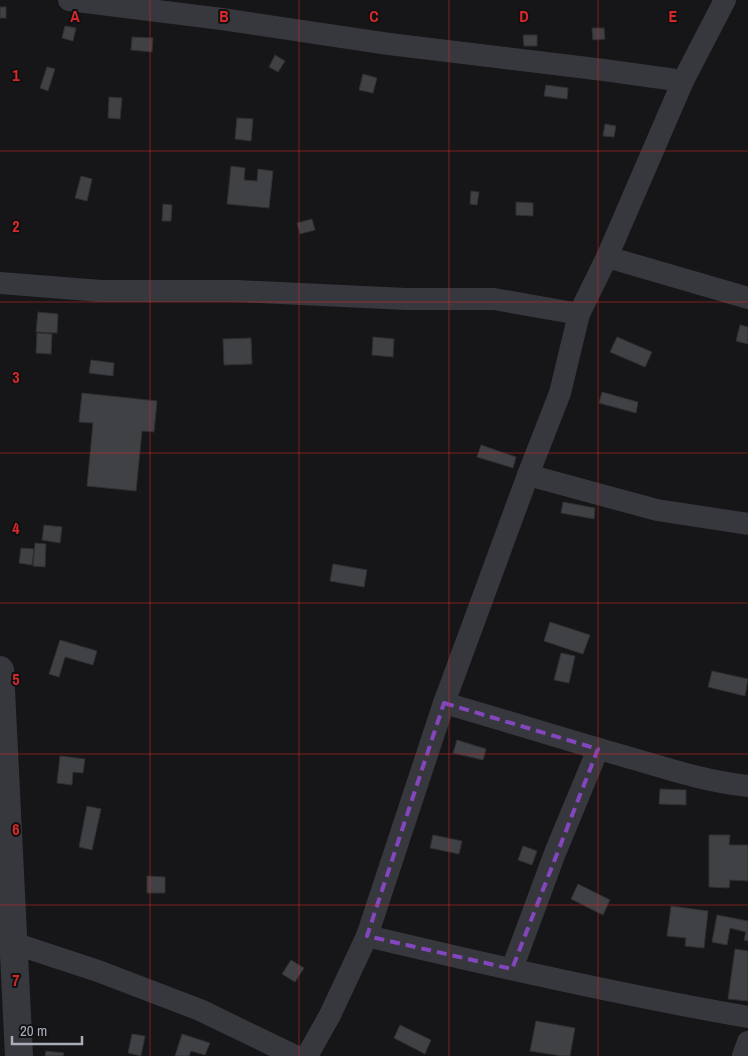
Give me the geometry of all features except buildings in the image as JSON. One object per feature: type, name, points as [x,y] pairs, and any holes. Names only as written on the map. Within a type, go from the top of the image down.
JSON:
[{"type":"street","points":[[68,0],[222,19],[389,44],[683,81]]},
{"type":"street","points":[[307,1056],[330,1015],[367,936],[444,702],[560,393],[579,314],[607,257],[683,81],[726,0]]},
{"type":"street","points":[[607,257],[748,298]]},
{"type":"street","points":[[0,283],[101,291],[237,291],[406,300],[494,299],[579,314]]},
{"type":"street","points":[[528,475],[657,510],[748,524]]},
{"type":"street","points":[[0,670],[2,754],[19,1056]]},
{"type":"street","points":[[444,702],[681,772],[730,784],[748,786]]},
{"type":"street","points":[[512,969],[555,853],[598,749]]},
{"type":"street","points":[[367,936],[632,996],[748,1017]]},
{"type":"street","points":[[13,943],[98,971],[200,1010],[294,1056]]},
{"type":"street","points":[[743,1056],[748,1042]]},
{"type":"highlighted area","points":[[444,703],[598,749],[512,969],[367,936]]}]
